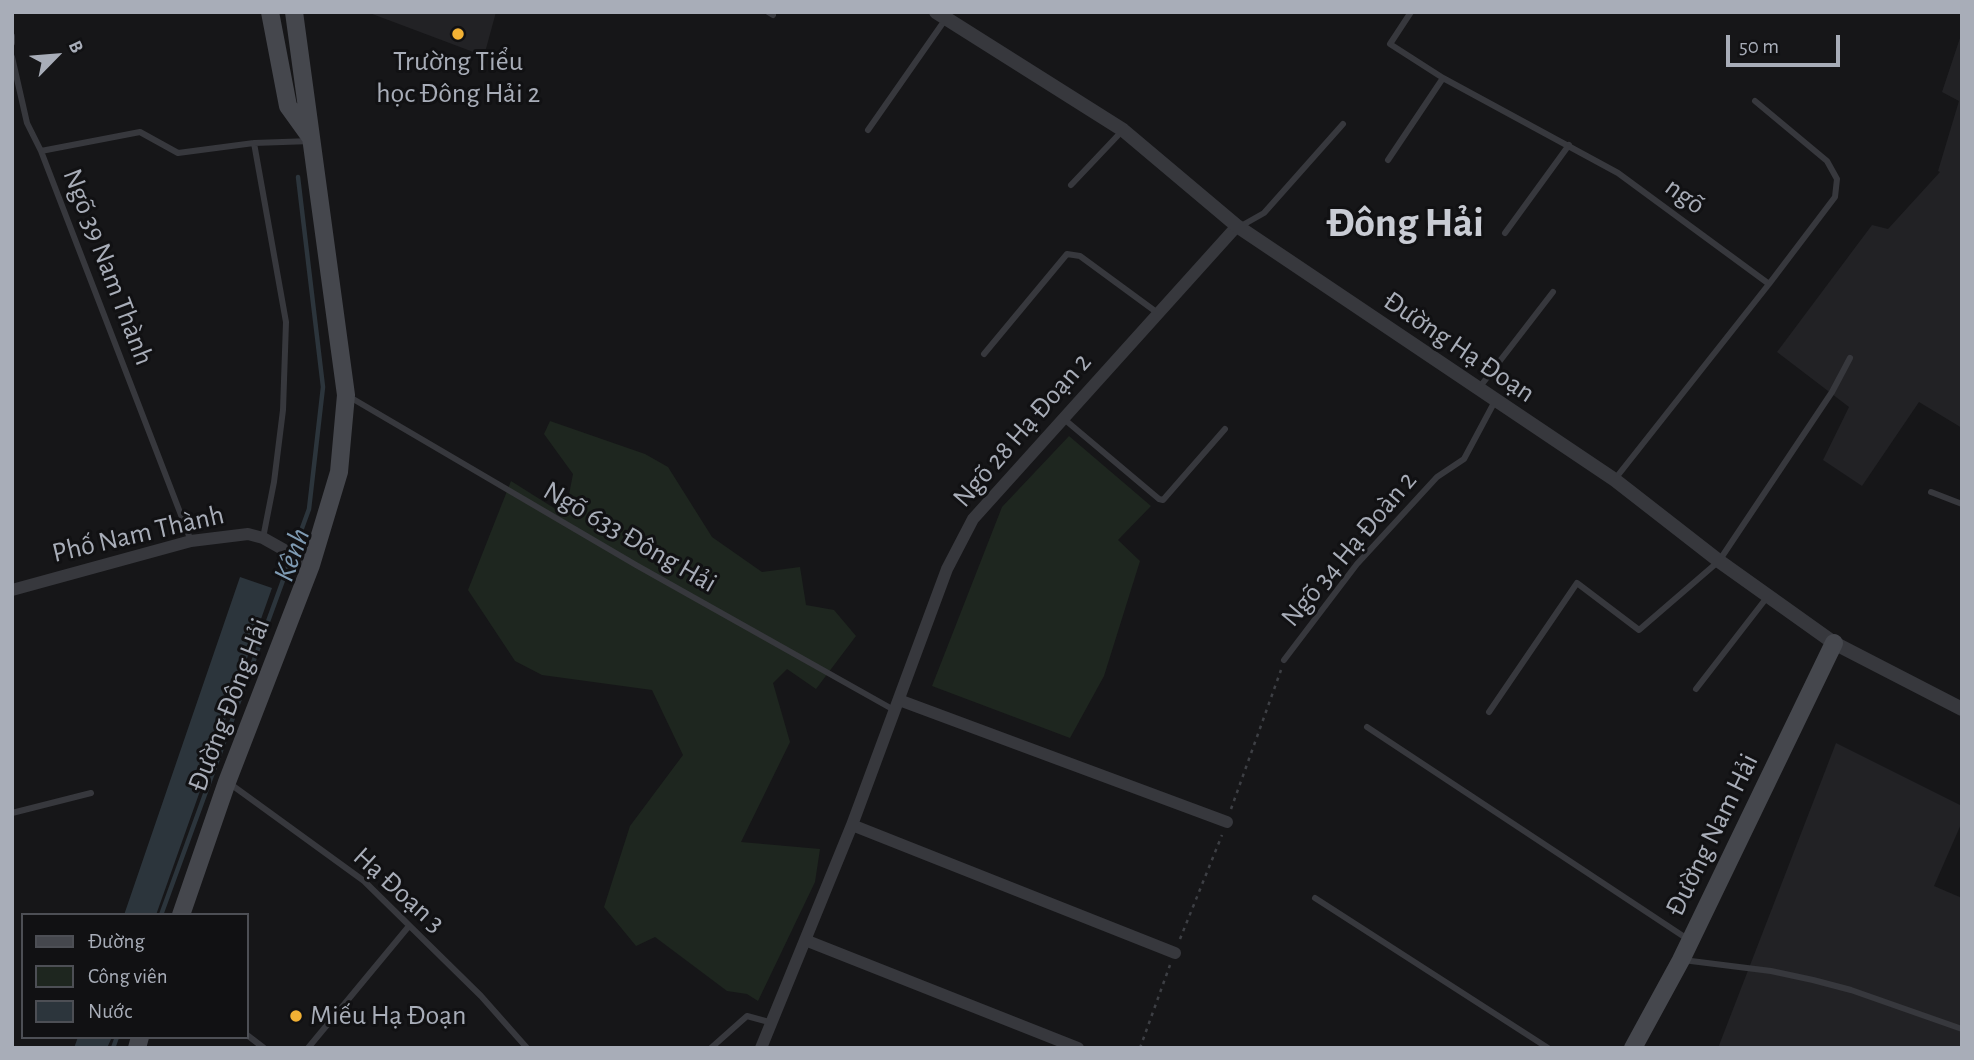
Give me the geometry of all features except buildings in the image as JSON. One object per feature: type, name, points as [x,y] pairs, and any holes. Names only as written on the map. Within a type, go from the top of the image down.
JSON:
[{"type":"main road","name":"Đường Đông Hải","points":[[270,12],[288,106],[313,141]]},
{"type":"main road","name":"Đường Đông Hải","points":[[182,913],[340,472],[346,395],[294,12]]},
{"type":"main road","name":"Đường Nam Hải","points":[[1633,1048],[1690,942],[1834,643]]},
{"type":"street","name":"Đường Hạ Đoạn","points":[[944,14],[1123,130],[1237,226],[1615,480],[1719,561],[1834,643],[1962,709]]},
{"type":"street","name":"Ngõ 28 Hạ Đoạn 2","points":[[761,1048],[769,1022],[852,825],[947,569],[973,519],[1237,226]]},
{"type":"street","name":"Phố Nam Thành","points":[[12,590],[191,541],[248,534],[263,538],[307,562]]},
{"type":"street","points":[[897,706],[1227,822]]},
{"type":"street","points":[[852,825],[1175,953]]},
{"type":"street","points":[[805,940],[1078,1048]]},
{"type":"lane","name":"ngõ","points":[[1411,12],[1390,44],[1443,78],[1618,173],[1769,284]]},
{"type":"lane","points":[[868,130],[944,14]]},
{"type":"lane","points":[[12,36],[12,43]]},
{"type":"lane","points":[[12,57],[27,123],[41,151]]},
{"type":"lane","points":[[1388,160],[1443,78]]},
{"type":"lane","points":[[1615,480],[1835,197],[1837,179],[1827,161],[1755,101]]},
{"type":"lane","points":[[1237,226],[1246,225],[1264,213],[1343,124]]},
{"type":"lane","points":[[1072,185],[1123,130]]},
{"type":"lane","name":"Ngõ 39 Nam Thành","points":[[191,541],[41,151],[140,132],[178,153],[254,143],[313,141]]},
{"type":"lane","points":[[254,143],[286,322],[283,410],[274,482],[263,538]]},
{"type":"lane","points":[[1505,233],[1569,145]]},
{"type":"lane","points":[[984,354],[1060,258],[1067,254],[1080,256],[1159,314]]},
{"type":"lane","points":[[1478,389],[1553,292]]},
{"type":"lane","points":[[1489,712],[1577,583],[1639,630],[1719,561],[1832,392],[1850,358]]},
{"type":"lane","name":"Ngõ 633 Đông Hải","points":[[346,395],[636,565],[897,706]]},
{"type":"lane","name":"Ngõ 34 Hạ Đoàn 2","points":[[1284,660],[1357,564],[1437,477],[1464,458],[1496,401]]},
{"type":"lane","points":[[1064,419],[1163,500],[1225,429]]},
{"type":"lane","points":[[1931,492],[1962,504]]},
{"type":"lane","points":[[1696,689],[1768,596]]},
{"type":"lane","points":[[1367,727],[1690,942]]},
{"type":"lane","name":"Hạ Đoạn 3","points":[[227,782],[364,881],[481,996],[527,1048]]},
{"type":"lane","points":[[12,813],[91,793]]},
{"type":"lane","points":[[1315,898],[1548,1048]]},
{"type":"lane","points":[[308,1048],[409,926]]},
{"type":"lane","points":[[1681,960],[1771,971],[1813,980],[1851,990],[1962,1029]]},
{"type":"lane","points":[[712,1048],[747,1016],[769,1022]]},
{"type":"lane","points":[[248,1036],[264,1048]]},
{"type":"path","points":[[1140,1048],[1227,822],[1284,660]]},
{"type":"shaded area","name":"Trường Tiểu học Đông Hải 2","points":[[367,12],[496,12],[484,56]]},
{"type":"shaded area","points":[[1961,35],[1962,428],[1919,402],[1862,486],[1823,460],[1849,407],[1777,352],[1872,225],[1888,229],[1940,172],[1938,171],[1959,101],[1942,92]]},
{"type":"shaded area","points":[[1836,743],[1962,806],[1962,822],[1934,886],[1962,898],[1962,1048],[1718,1048]]},
{"type":"green space","points":[[550,421],[645,454],[668,467],[712,537],[762,572],[800,567],[806,605],[834,610],[856,636],[816,689],[787,669],[773,683],[790,742],[741,842],[820,849],[815,882],[758,1001],[747,994],[727,991],[655,937],[636,946],[604,907],[630,826],[683,755],[652,690],[542,675],[515,661],[468,590],[511,481],[565,515],[573,474],[544,434]]},
{"type":"green space","points":[[1069,436],[1151,506],[1118,540],[1140,561],[1104,676],[1070,738],[932,686],[1002,507]]},
{"type":"water","points":[[240,577],[272,588],[157,913],[125,913]]},
{"type":"water","points":[[77,1039],[111,1039],[107,1048],[74,1048]]},
{"type":"waterway","name":"Kênh","points":[[162,913],[309,509],[323,387],[298,177]]},
{"type":"waterway","name":"Kênh","points":[[113,1048],[116,1039]]},
{"type":"place","name":"Trường Tiểu học Đông Hải 2","points":[[458,34]]},
{"type":"place","name":"Miếu Hạ Đoạn","points":[[296,1016]]},
{"type":"district","name":"Đông Hải","points":[[1405,223]]}]
